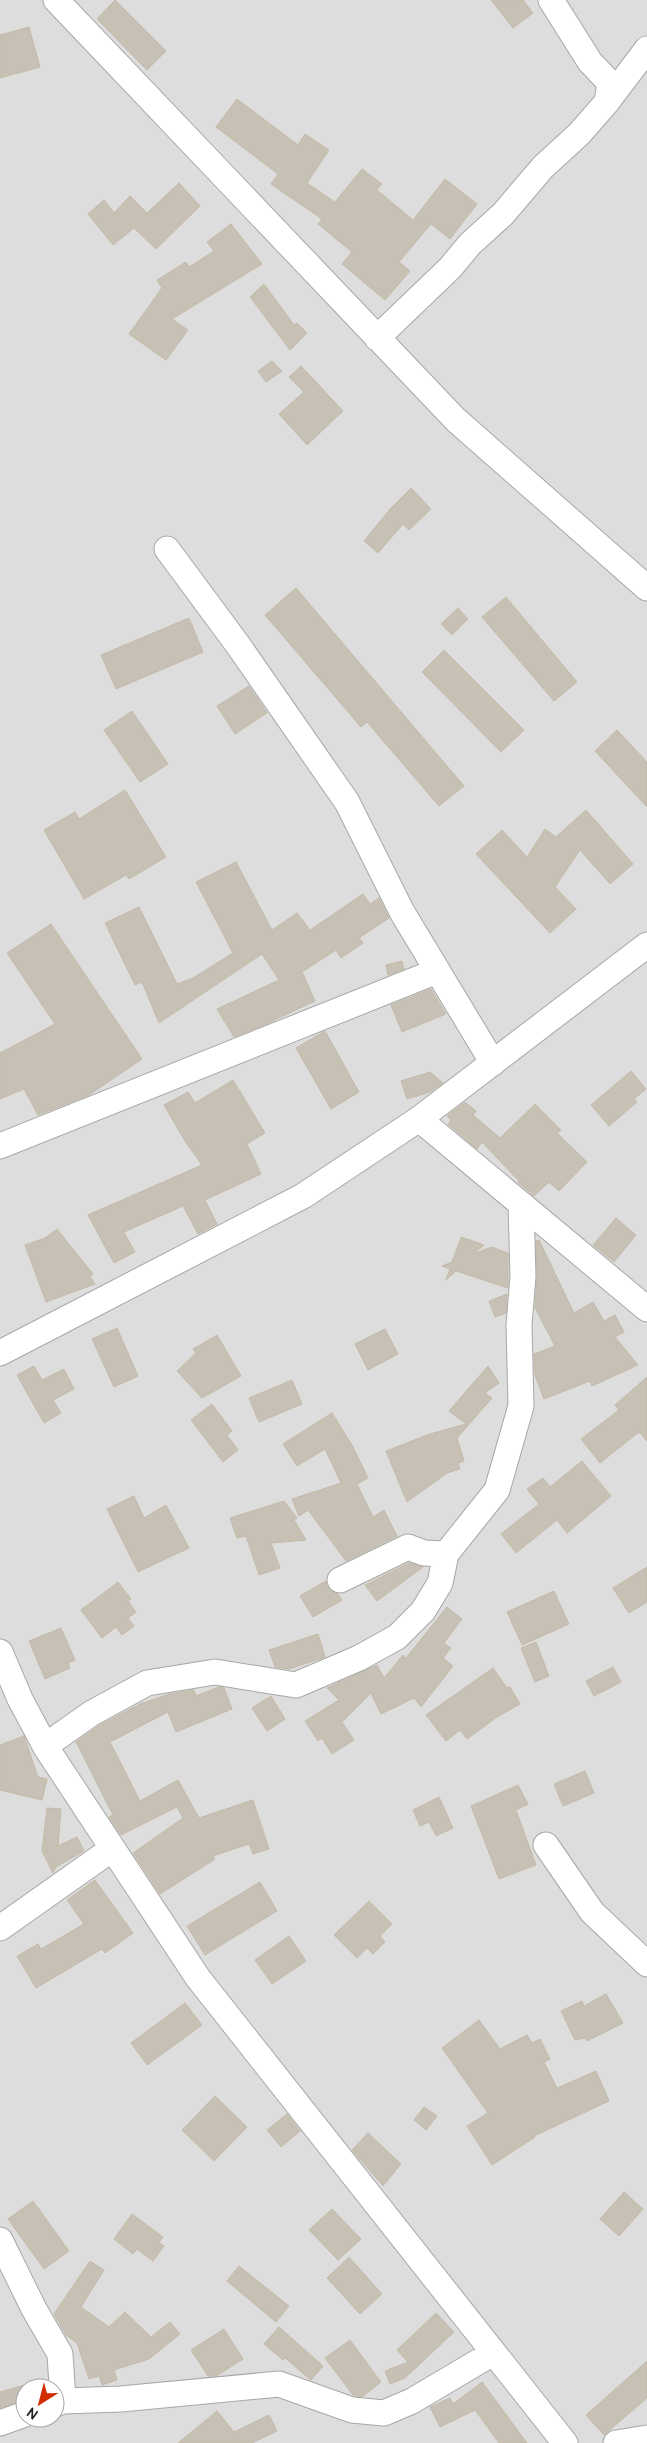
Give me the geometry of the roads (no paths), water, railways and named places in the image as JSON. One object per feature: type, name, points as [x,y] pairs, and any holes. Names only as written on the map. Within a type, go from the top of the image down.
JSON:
[{"type":"street","points":[[56,0],[456,420],[647,588]]},
{"type":"street","points":[[551,0],[590,62],[610,83],[607,102]]},
{"type":"street","points":[[377,338],[450,268],[470,244],[503,214],[543,168],[579,134],[607,102],[647,49]]},
{"type":"street","points":[[167,549],[238,645],[346,802],[402,912],[493,1063]]},
{"type":"street","points":[[0,1353],[303,1196],[419,1119],[647,945]]},
{"type":"street","points":[[0,1146],[438,971]]},
{"type":"street","points":[[419,1119],[647,1309]]},
{"type":"street","points":[[45,1746],[92,1713],[147,1683],[215,1672],[296,1685],[359,1658],[397,1637],[424,1611],[440,1583],[446,1554],[497,1490],[520,1406],[519,1325],[523,1276],[521,1204]]},
{"type":"street","points":[[340,1580],[408,1547],[424,1552],[446,1554]]},
{"type":"street","points":[[0,1652],[20,1699],[45,1746],[198,1978],[565,2443]]},
{"type":"street","points":[[546,1845],[592,1912],[647,1964]]},
{"type":"street","points":[[0,1928],[112,1850]]},
{"type":"street","points":[[0,2240],[34,2309],[60,2354],[60,2378]]},
{"type":"street","points":[[65,2402],[122,2399],[279,2384],[352,2410],[384,2413],[412,2402],[493,2353]]},
{"type":"street","points":[[0,2423],[15,2418]]},
{"type":"street","points":[[616,2443],[647,2438]]}]
